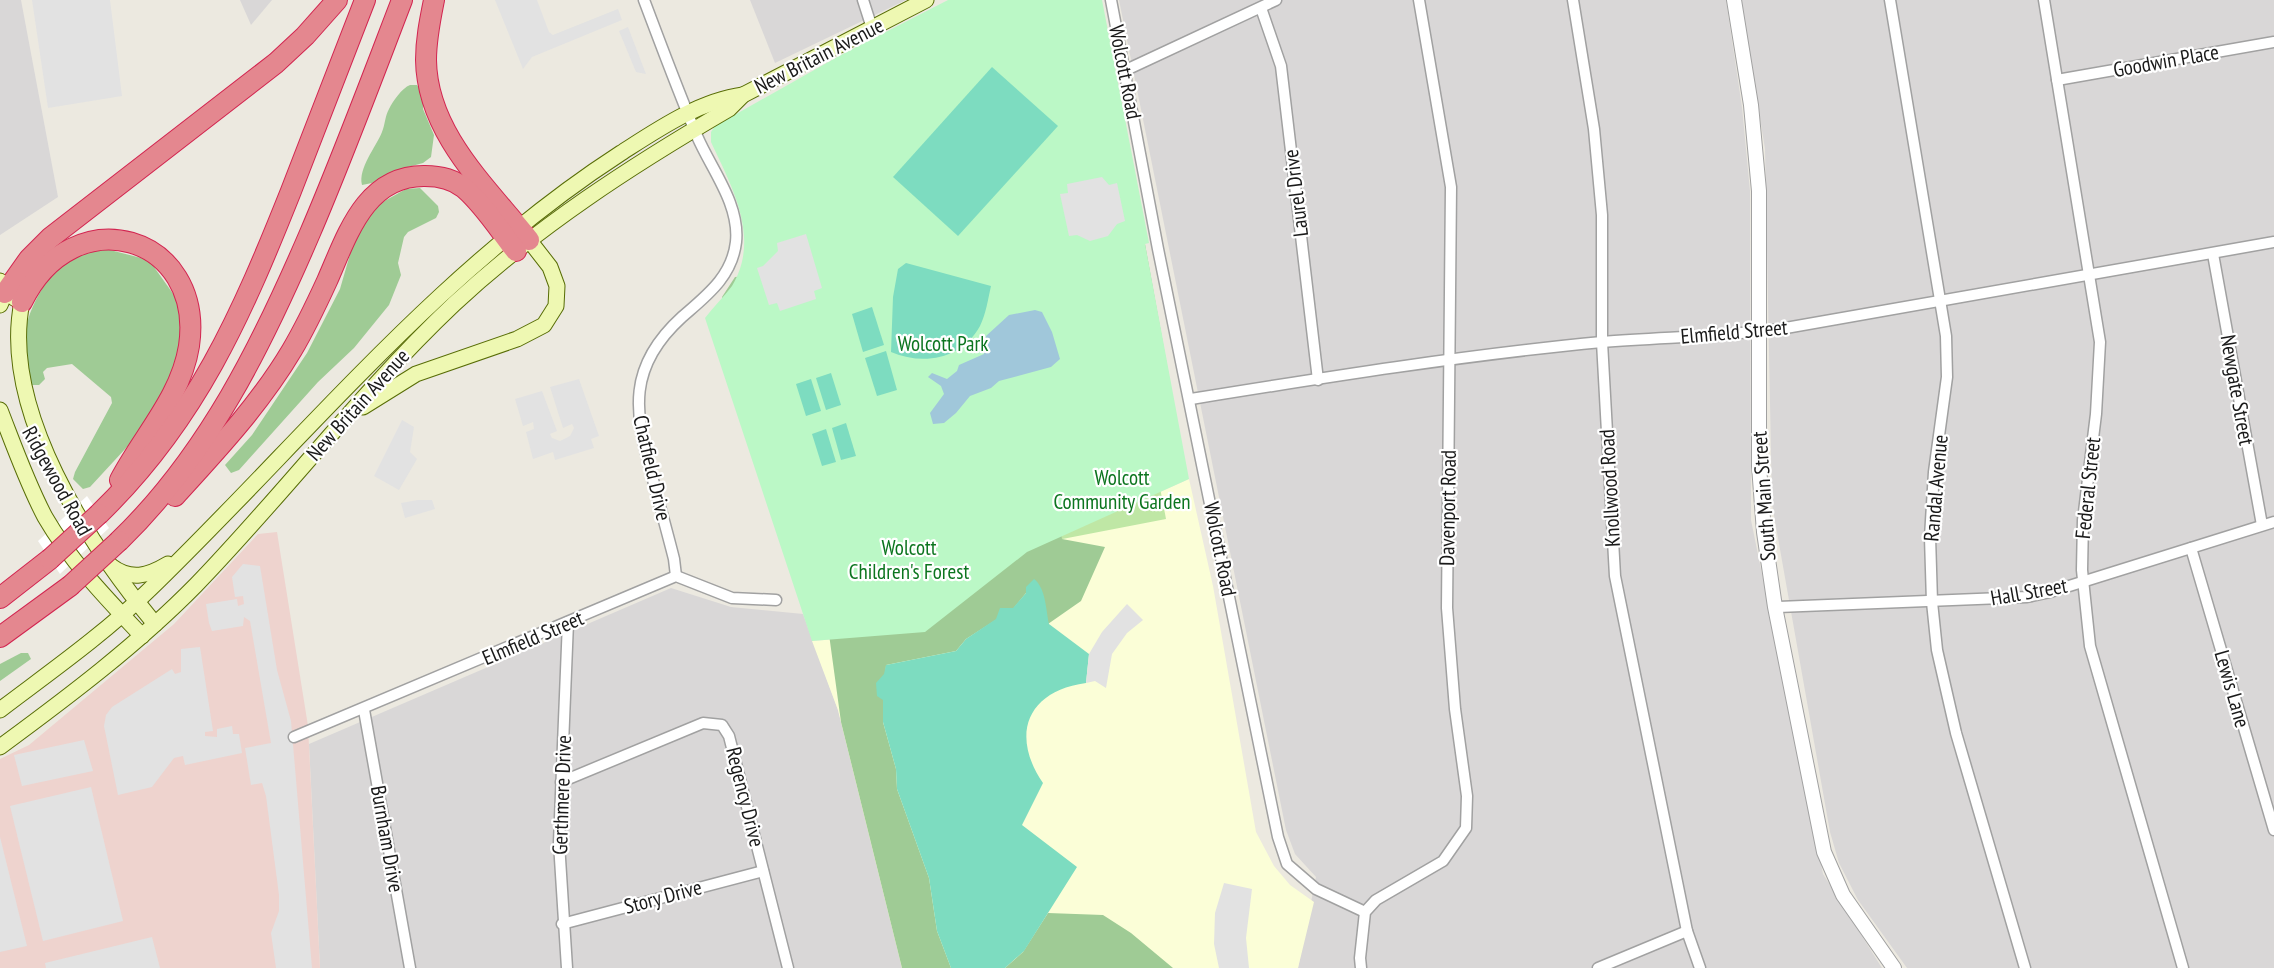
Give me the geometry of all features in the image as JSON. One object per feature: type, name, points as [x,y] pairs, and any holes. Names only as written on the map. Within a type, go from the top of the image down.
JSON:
[{"type":"highway","points":[[5,295],[29,259],[50,238],[276,63],[305,36],[337,0]]},
{"type":"highway","points":[[0,598],[50,559],[103,511],[140,470],[178,421],[231,333],[261,267],[365,0]]},
{"type":"highway","points":[[0,637],[70,586],[124,536],[166,489],[200,444],[236,388],[265,336],[347,145],[402,0]]},
{"type":"highway","points":[[434,0],[426,59],[429,86],[436,113],[456,148],[517,239]]},
{"type":"highway","points":[[124,536],[150,519],[168,503],[262,395],[311,314],[355,220],[381,190],[394,182],[411,177],[448,179],[469,193],[517,239]]},
{"type":"highway","points":[[5,295],[35,279],[54,258],[75,246],[98,239],[122,241],[151,252],[169,268],[184,294],[190,330],[182,371],[166,405],[130,461],[103,511]]},
{"type":"main road","name":"New Britain Avenue","points":[[0,710],[136,602],[419,314],[517,239],[608,162],[691,122],[722,98],[743,95],[926,0]]},
{"type":"main road","name":"New Britain Avenue","points":[[0,747],[155,624],[213,566],[341,422],[517,239]]},
{"type":"main road","points":[[341,422],[416,374],[523,337],[544,325],[556,306],[556,281],[550,267],[517,239]]},
{"type":"main road","name":"Ridgewood Road","points":[[5,295],[14,328],[10,356],[11,375],[18,405],[48,472],[104,560],[155,624]]},
{"type":"main road","name":"Ridgewood Road","points":[[0,410],[24,471],[50,524],[74,560],[142,636]]},
{"type":"main road","points":[[104,560],[119,572],[141,577],[157,571],[188,551]]},
{"type":"street","name":"Chatfield Drive","points":[[644,0],[691,122],[729,202],[734,216],[736,241],[730,264],[718,284],[659,341],[648,362],[639,394],[639,424],[674,559],[676,576]]},
{"type":"street","points":[[863,0],[873,28]]},
{"type":"street","name":"Wolcott Road","points":[[1112,0],[1158,249],[1191,399],[1248,698],[1278,837],[1287,864],[1317,889],[1365,912]]},
{"type":"street","points":[[1126,70],[1276,0]]},
{"type":"street","name":"Davenport Road","points":[[1365,912],[1376,900],[1443,861],[1466,828],[1467,795],[1455,709],[1447,608],[1451,187],[1419,0]]},
{"type":"street","name":"Knollwood Road","points":[[1574,0],[1599,176],[1603,262],[1602,342],[1615,576],[1687,931],[1700,968]]},
{"type":"street","name":"South Main Street","points":[[1734,0],[1751,105],[1758,172],[1759,482],[1766,552],[1775,607],[1824,852],[1843,895],[1894,968]]},
{"type":"street","name":"Randal Avenue","points":[[1890,0],[1942,301],[1947,377],[1934,472],[1930,537],[1932,602],[1937,650],[1956,733],[2025,968]]},
{"type":"street","name":"Federal Street","points":[[2044,0],[2100,342],[2099,380],[2083,520],[2083,582],[2090,646],[2183,968]]},
{"type":"street","name":"Laurel Drive","points":[[1261,8],[1281,66],[1318,380]]},
{"type":"street","name":"Goodwin Place","points":[[2057,80],[2274,42]]},
{"type":"street","name":"Elmfield Street","points":[[1191,399],[1449,361],[1602,342],[1760,332],[2091,276],[2274,242]]},
{"type":"street","name":"Newgate Street","points":[[2213,254],[2262,525]]},
{"type":"street","name":"Hall Street","points":[[1775,607],[2027,597],[2083,582],[2274,522]]},
{"type":"street","name":"Lewis Lane","points":[[2191,548],[2274,830]]},
{"type":"street","points":[[676,576],[732,598],[776,600]]},
{"type":"street","name":"Elmfield Street","points":[[294,737],[364,710],[676,576]]},
{"type":"street","name":"Gerthmere Drive","points":[[567,968],[562,924],[559,843],[568,622]]},
{"type":"street","name":"Burnham Drive","points":[[364,710],[410,968]]},
{"type":"street","name":"Regency Drive","points":[[561,782],[703,723],[722,725],[729,736],[788,968]]},
{"type":"street","name":"Story Drive","points":[[562,924],[763,871]]},
{"type":"street","points":[[1361,968],[1365,912]]},
{"type":"street","points":[[1598,968],[1687,931]]},
{"type":"shaded area","points":[[0,0],[21,0],[58,197],[0,235]]},
{"type":"shaded area","points":[[32,0],[110,0],[122,96],[48,108]]},
{"type":"shaded area","points":[[240,0],[272,0],[251,25]]},
{"type":"shaded area","points":[[495,0],[537,0],[549,32],[553,35],[618,9],[622,20],[532,57],[523,69]]},
{"type":"shaded area","points":[[750,0],[906,0],[775,63]]},
{"type":"shaded area","points":[[1119,0],[1726,0],[1742,107],[1750,191],[1751,520],[1823,874],[1882,968],[1298,968],[1316,877],[1295,854],[1286,830]]},
{"type":"shaded area","points":[[1741,0],[2274,0],[2274,968],[1907,968],[1858,900],[1839,863],[1830,832],[1772,504],[1765,149]]},
{"type":"shaded area","points":[[628,27],[646,74],[636,72],[619,31]]},
{"type":"shaded area","points":[[1102,177],[1109,185],[1117,183],[1125,221],[1117,224],[1108,236],[1090,241],[1077,235],[1069,236],[1060,194],[1068,193],[1067,184]]},
{"type":"shaded area","points":[[806,234],[822,288],[814,291],[816,299],[780,311],[777,303],[769,305],[757,268],[763,266],[778,251],[777,243]]},
{"type":"shaded area","points":[[579,379],[599,436],[591,439],[594,448],[555,460],[553,452],[533,459],[526,432],[534,429],[533,422],[523,426],[515,399],[542,391],[557,431],[550,434],[552,438],[560,441],[570,436],[574,428],[572,424],[563,428],[550,387]]},
{"type":"shaded area","points":[[402,420],[414,427],[410,452],[417,459],[399,490],[374,476]]},
{"type":"shaded area","points":[[1189,479],[1213,586],[1256,832],[1274,866],[1290,885],[1314,902],[1298,968],[902,968],[838,710],[812,641],[925,632],[1027,552]]},
{"type":"shaded area","points":[[432,500],[435,509],[405,518],[401,503]]},
{"type":"shaded area","points":[[277,532],[308,726],[320,968],[0,968],[0,759],[29,745],[174,624],[258,534]]},
{"type":"shaded area","points":[[243,564],[260,566],[277,670],[291,721],[312,968],[276,968],[271,933],[279,911],[279,895],[266,796],[262,783],[251,785],[245,748],[271,743],[250,621],[244,617],[243,626],[212,631],[209,623],[206,604],[237,599],[238,606],[244,604],[243,596],[235,597],[232,577]]},
{"type":"shaded area","points":[[671,588],[731,607],[803,614],[838,710],[902,968],[320,968],[309,744]]},
{"type":"shaded area","points":[[1127,604],[1143,620],[1127,633],[1112,654],[1106,688],[1095,681],[1086,683],[1089,654],[1102,632]]},
{"type":"shaded area","points":[[200,647],[213,731],[205,732],[205,736],[217,737],[217,729],[232,726],[233,734],[239,734],[242,753],[185,765],[183,756],[174,758],[152,787],[118,795],[104,726],[106,715],[112,707],[172,669],[175,674],[181,672],[181,649]]},
{"type":"shaded area","points":[[84,740],[93,771],[22,786],[14,755]]},
{"type":"shaded area","points":[[91,787],[123,921],[43,941],[10,806]]},
{"type":"shaded area","points":[[0,837],[27,946],[0,952]]},
{"type":"shaded area","points":[[1224,883],[1252,889],[1246,938],[1249,968],[1219,968],[1214,944],[1215,913]]},
{"type":"shaded area","points":[[152,937],[160,968],[46,968],[45,963]]},
{"type":"green space","name":"Wolcott Park","points":[[948,0],[1102,0],[1149,243],[1145,244],[1189,479],[1027,552],[925,632],[812,641],[705,318],[732,286],[740,268],[744,250],[744,231],[735,195],[711,142],[711,132],[715,126],[839,56]]},
{"type":"green space","points":[[992,67],[1058,126],[958,236],[893,177]]},
{"type":"green space","points":[[410,85],[417,85],[424,96],[423,109],[434,135],[431,157],[423,163],[393,171],[372,183],[362,185],[361,178],[365,165],[382,132],[388,112],[398,95]]},
{"type":"green space","points":[[420,188],[438,206],[439,212],[436,218],[408,232],[404,237],[398,263],[401,275],[389,305],[354,348],[318,382],[239,470],[231,473],[225,465],[252,435],[307,353],[340,289],[353,244],[372,208],[406,189]]},
{"type":"green space","name":"Wolcott Children's Forest","points":[[1145,244],[1178,426],[1058,516],[1062,539],[1105,547],[1081,601],[1048,624],[1026,593],[1013,609],[966,639],[956,651],[886,665],[883,722],[896,769],[897,789],[929,878],[937,931],[951,968],[902,968],[841,722],[828,627],[722,297],[735,277]]},
{"type":"green space","points":[[93,250],[110,250],[149,260],[179,302],[182,341],[171,378],[138,435],[90,487],[83,489],[73,479],[75,472],[112,403],[111,397],[72,364],[47,368],[43,372],[45,379],[39,385],[30,385],[24,370],[23,353],[24,335],[29,317],[45,285],[56,271],[71,259]]},
{"type":"green space","points":[[906,263],[991,286],[980,326],[963,346],[941,357],[929,359],[891,352],[893,297],[898,269]]},
{"type":"green space","points":[[872,307],[884,345],[863,352],[852,314]]},
{"type":"green space","points":[[886,351],[897,390],[877,396],[865,358]]},
{"type":"green space","points":[[831,373],[841,405],[826,410],[816,378]]},
{"type":"green space","points":[[811,379],[821,411],[806,416],[796,384]]},
{"type":"green space","points":[[846,423],[856,456],[841,460],[832,428]]},
{"type":"green space","points":[[826,429],[836,462],[822,466],[812,434]]},
{"type":"green space","name":"Wolcott Community Garden","points":[[1152,446],[1166,519],[1052,541]]},
{"type":"green space","points":[[1034,579],[1043,594],[1049,624],[1089,654],[1086,683],[1050,695],[1038,706],[1030,718],[1027,732],[1028,748],[1033,765],[1043,783],[1022,825],[1077,867],[1024,951],[1005,968],[951,968],[937,931],[929,878],[897,789],[896,769],[883,722],[883,700],[877,696],[876,683],[884,674],[886,665],[956,651],[966,639],[996,619],[1000,608],[1013,608]]},
{"type":"green space","points":[[21,653],[28,653],[31,659],[0,681],[0,664]]},
{"type":"green space","points":[[1048,913],[1103,915],[1131,933],[1173,968],[1005,968],[1023,952]]},
{"type":"water","points":[[1035,310],[1042,312],[1052,332],[1060,359],[1051,367],[999,381],[991,388],[970,396],[944,423],[933,424],[930,413],[944,394],[941,386],[928,377],[932,373],[947,379],[957,371],[959,365],[984,354],[986,336],[1009,315]]},
{"type":"pier","points":[[87,496],[109,528],[60,574],[38,541]]}]
